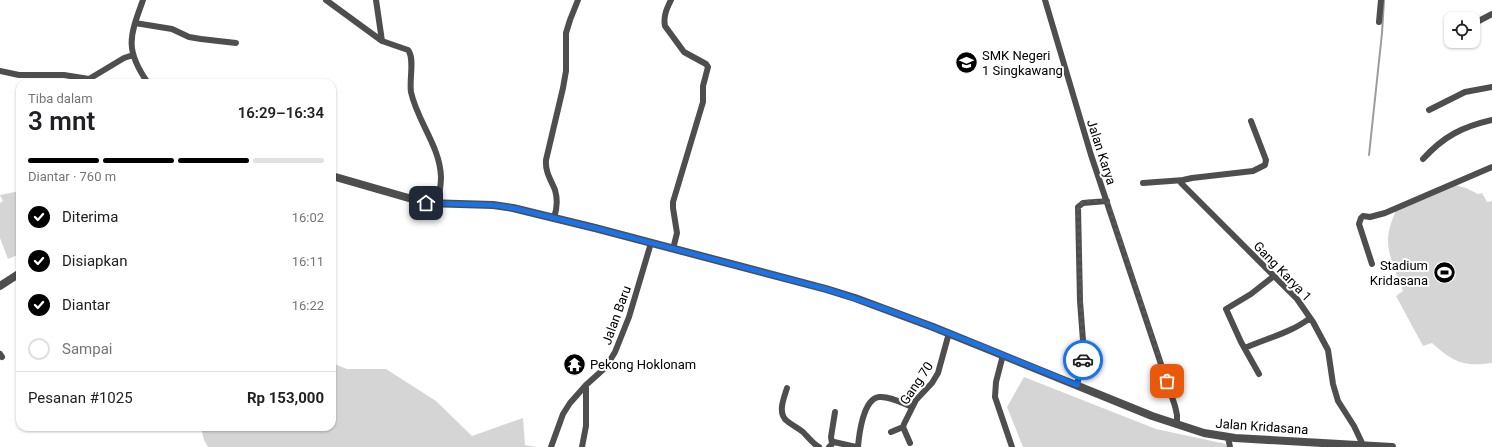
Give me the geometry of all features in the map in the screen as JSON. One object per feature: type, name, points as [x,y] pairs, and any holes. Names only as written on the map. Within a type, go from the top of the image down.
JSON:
[{"type":"street","points":[[143,0],[134,23],[131,38],[132,55],[145,79]]},
{"type":"street","points":[[326,0],[382,41],[408,50],[412,55],[410,84],[412,96],[433,145],[441,172],[438,204]]},
{"type":"street","points":[[376,0],[382,41]]},
{"type":"street","points":[[554,218],[557,196],[546,170],[546,160],[566,71],[566,33],[578,0]]},
{"type":"street","points":[[671,0],[666,11],[664,20],[665,26],[684,52],[708,65],[703,93],[703,102],[673,202],[672,208],[677,233],[673,249]]},
{"type":"street","name":"Jalan Karya","points":[[1045,0],[1091,155],[1175,406],[1177,425]]},
{"type":"street","points":[[1379,22],[1382,1]]},
{"type":"street","points":[[1480,20],[1492,14]]},
{"type":"street","points":[[134,23],[172,29],[189,37],[236,43]]},
{"type":"street","points":[[0,71],[14,74],[64,75],[89,79],[124,58],[132,55]]},
{"type":"street","points":[[1429,110],[1465,92],[1492,87]]},
{"type":"street","points":[[1423,159],[1451,134],[1473,125],[1492,120]]},
{"type":"street","points":[[1142,183],[1184,180],[1253,170],[1265,166],[1266,160],[1251,121]]},
{"type":"street","points":[[1372,264],[1360,224],[1363,216],[1385,213],[1492,167]]},
{"type":"street","name":"Jalan Kridasana","points":[[336,177],[414,200],[438,204],[504,206],[826,289],[866,302],[949,333],[1152,416],[1204,433],[1228,437],[1392,447]]},
{"type":"street","name":"Gang Karya 1","points":[[1184,180],[1181,182],[1182,184],[1297,299],[1310,318],[1328,350],[1333,384],[1338,401],[1354,426],[1363,445]]},
{"type":"street","points":[[1077,385],[1084,354],[1080,302],[1078,207],[1083,202],[1107,200]]},
{"type":"street","name":"Jalan Baru","points":[[551,447],[565,410],[573,399],[606,367],[617,349],[633,305],[651,243]]},
{"type":"street","points":[[0,286],[16,276]]},
{"type":"street","points":[[1259,374],[1226,309],[1251,294],[1274,276]]},
{"type":"street","points":[[1245,348],[1283,334],[1310,318]]},
{"type":"street","name":"Gang 70","points":[[903,427],[912,407],[938,373],[949,333]]},
{"type":"street","points":[[1003,355],[996,382],[995,397],[1012,447]]},
{"type":"street","points":[[582,447],[586,426],[586,386]]},
{"type":"street","points":[[787,388],[782,405],[784,418],[802,431],[819,447]]},
{"type":"street","points":[[835,412],[830,445],[857,447],[860,426],[873,399],[878,397],[884,398],[912,407]]},
{"type":"street","points":[[891,432],[903,427],[910,443]]},
{"type":"street","points":[[1228,437],[1230,447]]},
{"type":"shaded area","name":"Stadium Kridasana","points":[[1455,185],[1466,188],[1478,194],[1482,193],[1487,202],[1492,201],[1492,363],[1473,364],[1459,362],[1446,355],[1432,343],[1423,346],[1396,296],[1403,291],[1391,259],[1388,246],[1388,236],[1396,210]]},
{"type":"shaded area","points":[[16,192],[16,256],[8,259],[0,238],[0,203],[3,201],[0,195]]},
{"type":"shaded area","points":[[336,365],[347,369],[386,369],[436,401],[472,436],[523,418],[525,445],[537,447],[208,447],[204,440],[202,431],[336,431]]},
{"type":"shaded area","points":[[1024,377],[1156,429],[1226,444],[1227,447],[1023,447],[1007,407]]},
{"type":"waterway","points":[[1369,155],[1384,0]]},
{"type":"way so far","points":[[1083,360],[1078,207],[1083,202],[1107,200],[1167,381]]},
{"type":"place","name":"SMK Negeri 1 Singkawang","points":[[966,62]]},
{"type":"place","name":"Stadium Kridasana","points":[[1444,272]]},
{"type":"place","name":"Pekong Hoklonam","points":[[574,364]]},
{"type":"route","points":[[426,203],[504,206],[773,274],[855,298],[949,333],[1077,385],[1083,360]]}]
